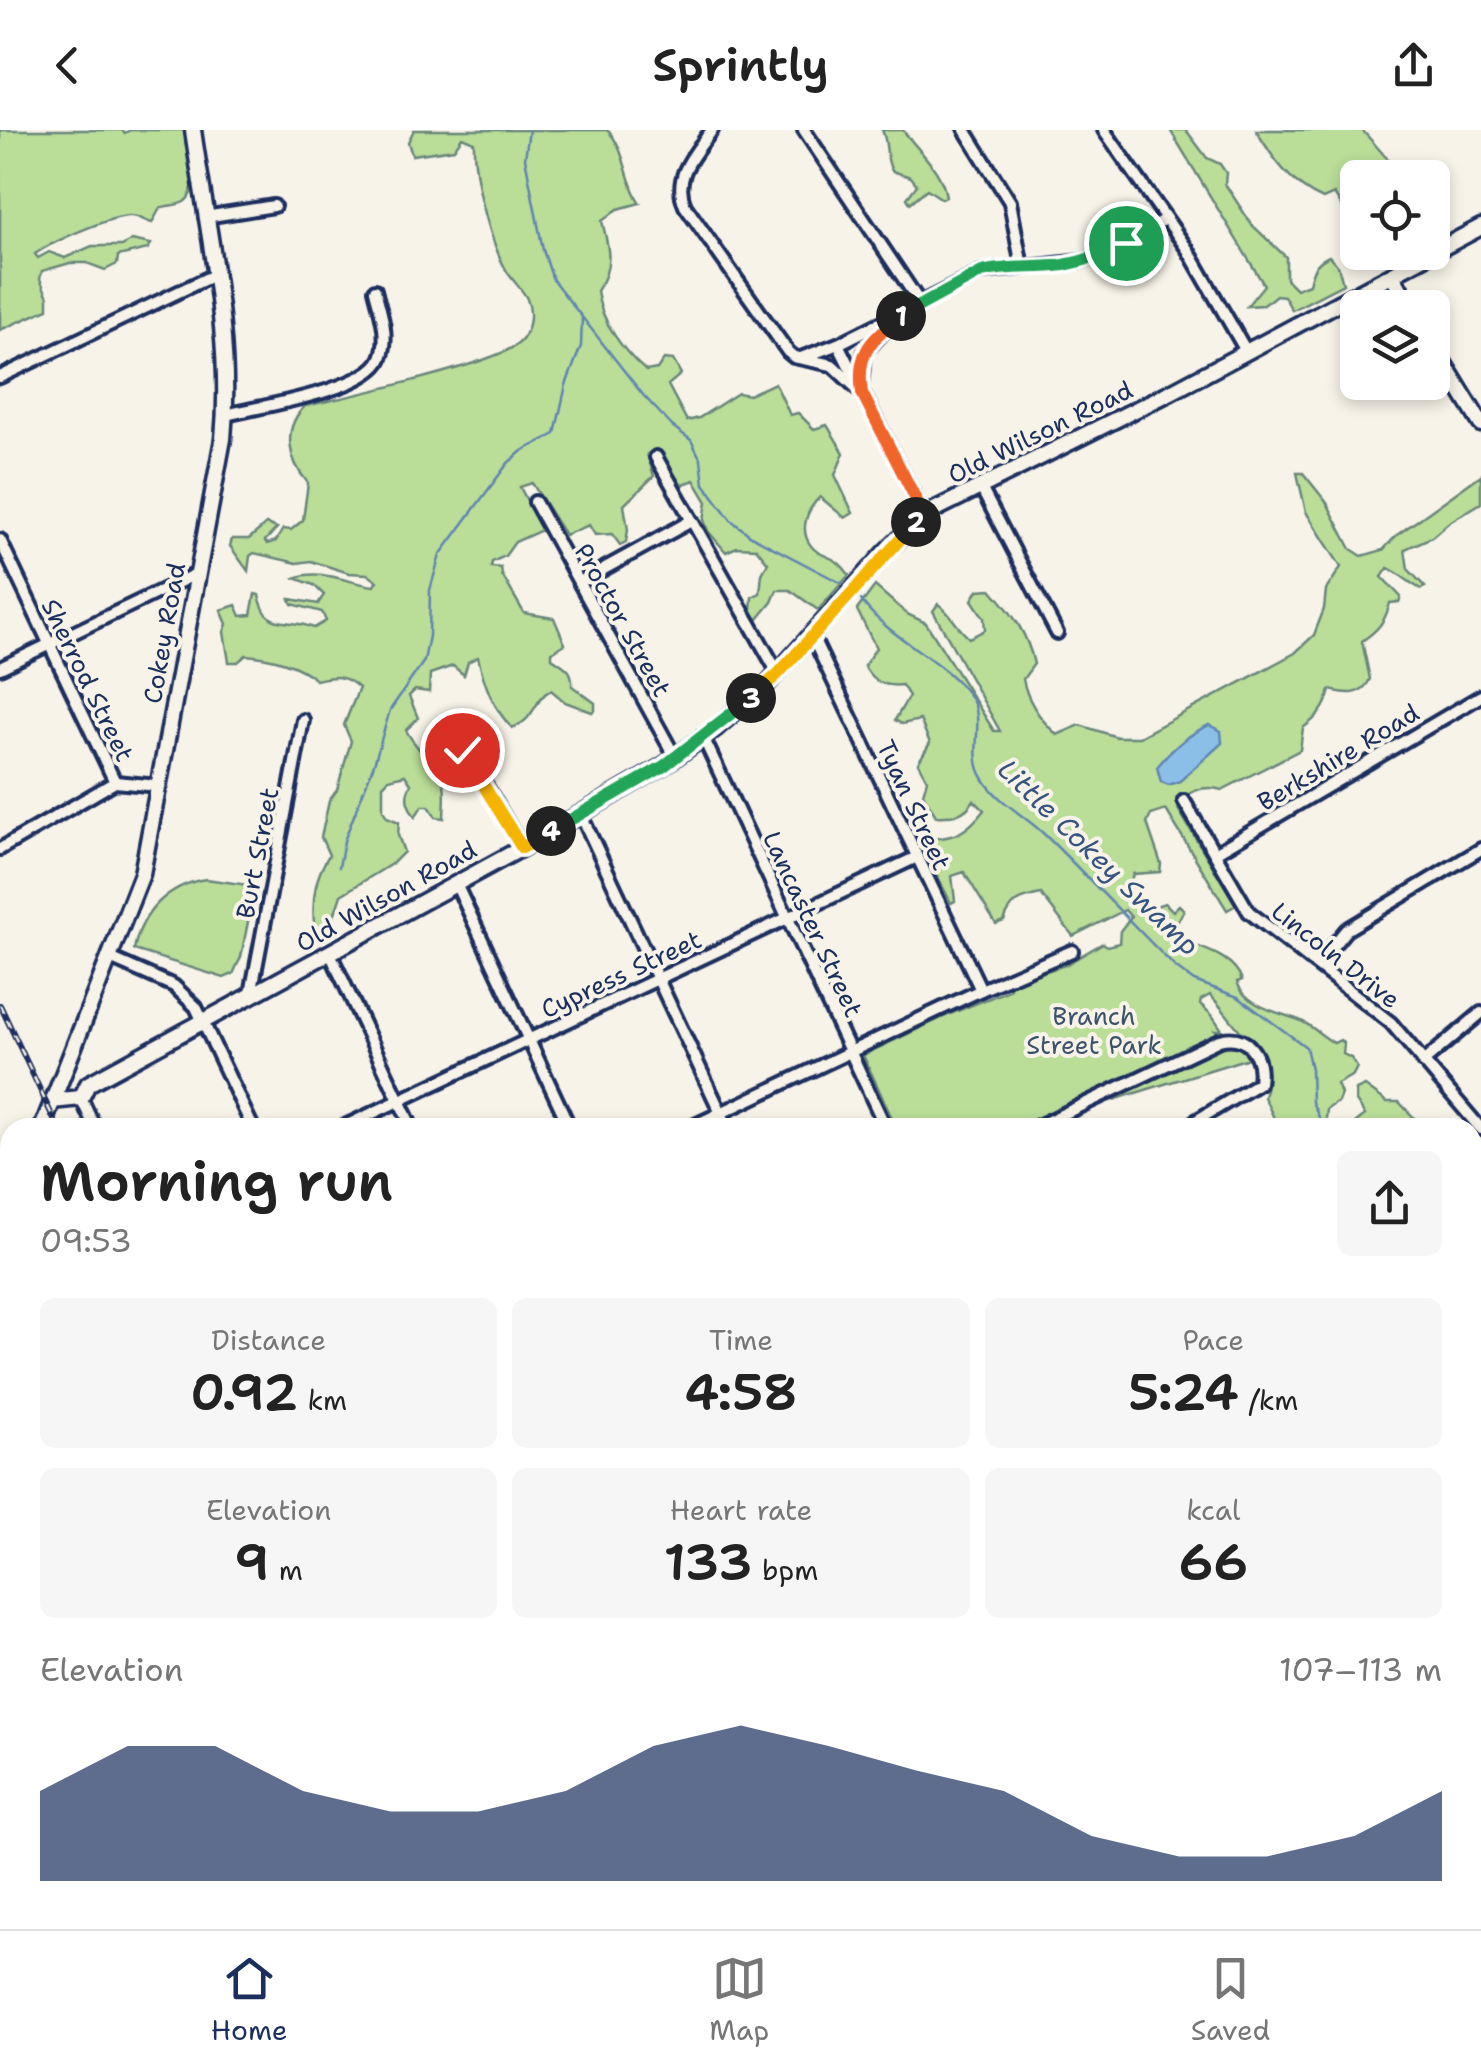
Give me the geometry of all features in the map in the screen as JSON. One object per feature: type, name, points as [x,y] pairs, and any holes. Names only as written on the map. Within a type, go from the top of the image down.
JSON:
[{"type":"street","name":"Cokey Road","points":[[46,1118],[142,874],[226,414],[225,353],[192,130]]},
{"type":"street","points":[[712,130],[683,172],[680,195],[788,352],[832,365],[862,393]]},
{"type":"street","points":[[804,130],[920,303]]},
{"type":"street","points":[[965,130],[1010,202],[1022,268]]},
{"type":"street","points":[[1104,130],[1209,283],[1246,351]]},
{"type":"street","points":[[205,218],[274,206]]},
{"type":"street","points":[[801,358],[904,313],[982,272],[1063,265],[1098,256],[1165,219]]},
{"type":"street","name":"Old Wilson Road","points":[[80,1098],[88,1084],[522,848],[703,738],[778,674],[924,515],[1481,227]]},
{"type":"street","points":[[0,377],[214,276]]},
{"type":"street","points":[[1392,276],[1400,290]]},
{"type":"street","points":[[226,414],[346,385],[371,373],[381,358],[385,340],[375,290]]},
{"type":"street","points":[[862,393],[860,371],[864,352],[904,313]]},
{"type":"street","points":[[838,344],[924,515]]},
{"type":"street","points":[[1450,373],[1481,424]]},
{"type":"street","points":[[656,457],[778,674]]},
{"type":"street","points":[[980,486],[1057,633]]},
{"type":"street","name":"Proctor Street","points":[[535,502],[675,757]]},
{"type":"street","points":[[580,582],[692,521]]},
{"type":"street","name":"Sherrod Street","points":[[0,540],[115,782]]},
{"type":"street","points":[[0,668],[198,573]]},
{"type":"street","name":"Tyan Street","points":[[812,636],[981,990]]},
{"type":"street","points":[[1478,698],[1481,712]]},
{"type":"street","name":"Berkshire Road","points":[[1215,853],[1478,698]]},
{"type":"street","name":"Burt Street","points":[[251,994],[303,720]]},
{"type":"street","points":[[449,722],[522,848]]},
{"type":"street","name":"Lancaster Street","points":[[703,738],[881,1118]]},
{"type":"street","points":[[0,849],[115,782],[159,786]]},
{"type":"street","name":"Lincoln Drive","points":[[1184,801],[1249,912],[1391,1023],[1472,1118]]},
{"type":"street","points":[[581,814],[724,1118]]},
{"type":"street","points":[[1318,964],[1346,930],[1481,850]]},
{"type":"street","name":"Cypress Street","points":[[362,1118],[917,857]]},
{"type":"street","points":[[456,884],[565,1118]]},
{"type":"street","points":[[709,1118],[1072,950]]},
{"type":"street","points":[[330,952],[407,1118]]},
{"type":"street","points":[[110,958],[182,991],[204,1022],[248,1118]]},
{"type":"street","points":[[1424,1062],[1481,1013]]},
{"type":"street","points":[[1057,1118],[1219,1040],[1238,1040],[1257,1053],[1260,1071],[1256,1087],[1202,1118]]},
{"type":"street","points":[[52,1101],[80,1098],[89,1118]]},
{"type":"green space","points":[[0,130],[184,130],[192,188],[184,202],[160,208],[152,223],[134,216],[110,220],[35,254],[38,258],[49,252],[65,258],[92,246],[122,246],[132,240],[151,244],[148,249],[118,256],[117,264],[105,270],[87,263],[70,263],[42,271],[40,279],[48,297],[48,309],[0,330]]},
{"type":"green space","points":[[414,130],[607,130],[618,146],[640,203],[618,209],[602,221],[608,257],[606,274],[597,291],[608,325],[646,371],[657,369],[664,359],[673,360],[681,374],[668,385],[687,421],[699,418],[738,393],[749,395],[775,383],[790,415],[798,413],[814,429],[827,425],[844,453],[835,475],[853,513],[845,518],[820,497],[808,514],[806,534],[816,551],[839,563],[849,575],[818,610],[790,590],[777,590],[757,620],[751,610],[752,597],[760,593],[768,563],[756,548],[737,547],[726,552],[708,531],[704,520],[707,502],[694,480],[682,485],[654,452],[647,454],[654,476],[624,505],[628,530],[626,542],[620,545],[612,534],[595,535],[589,525],[565,535],[532,483],[520,487],[542,530],[515,542],[491,567],[501,568],[524,613],[554,618],[565,644],[552,652],[552,658],[567,669],[572,686],[595,703],[595,710],[565,702],[551,690],[526,720],[512,728],[490,695],[478,657],[468,662],[464,675],[453,666],[430,674],[429,692],[415,690],[409,696],[418,718],[406,730],[442,778],[444,818],[436,817],[429,806],[422,806],[415,817],[407,801],[411,784],[405,775],[383,785],[383,810],[387,817],[399,822],[398,835],[404,852],[341,895],[332,922],[335,934],[329,935],[314,923],[316,888],[329,855],[321,837],[329,801],[337,790],[351,741],[344,725],[359,688],[339,677],[316,680],[292,666],[264,658],[246,655],[238,662],[229,662],[224,632],[227,624],[221,610],[236,605],[241,616],[251,615],[255,594],[272,619],[314,628],[326,621],[322,612],[292,604],[290,599],[318,604],[324,595],[314,585],[295,578],[325,575],[374,586],[377,581],[367,574],[349,573],[311,561],[297,563],[254,553],[248,571],[230,546],[232,539],[249,539],[266,524],[277,528],[265,541],[276,541],[283,529],[291,530],[303,520],[308,483],[292,455],[290,435],[305,406],[481,361],[519,343],[528,328],[527,299],[505,268],[488,224],[474,142],[462,137],[454,149],[412,155],[408,142]]},
{"type":"green space","points":[[882,130],[903,130],[935,170],[946,197],[942,199],[927,189],[910,203],[907,198],[917,185],[911,177],[892,171]]},
{"type":"green space","points":[[1170,130],[1186,130],[1207,158],[1220,164],[1226,173],[1225,184],[1252,225],[1286,257],[1286,279],[1296,289],[1309,284],[1315,267],[1329,256],[1338,266],[1343,284],[1292,310],[1284,296],[1276,295],[1264,305],[1247,306],[1264,285]]},
{"type":"green space","points":[[1256,130],[1362,130],[1389,160],[1340,160],[1340,203],[1334,194],[1323,199],[1312,193],[1276,161]]},
{"type":"green space","name":"Branch Street Park","points":[[1297,473],[1303,473],[1327,503],[1351,549],[1362,556],[1383,550],[1397,535],[1481,475],[1481,503],[1432,537],[1405,549],[1408,569],[1425,587],[1421,589],[1388,568],[1382,577],[1401,597],[1399,602],[1390,603],[1380,625],[1362,641],[1370,679],[1367,685],[1348,693],[1330,690],[1320,712],[1303,728],[1300,750],[1222,790],[1196,790],[1181,803],[1178,809],[1236,905],[1227,910],[1166,810],[1151,815],[1147,823],[1161,864],[1160,872],[1133,874],[1128,890],[1144,916],[1152,907],[1165,903],[1173,911],[1179,905],[1184,910],[1170,935],[1230,963],[1242,980],[1237,982],[1241,990],[1254,1002],[1304,1022],[1334,1043],[1340,1040],[1344,1044],[1343,1054],[1357,1067],[1353,1075],[1337,1084],[1341,1094],[1338,1102],[1327,1109],[1326,1118],[1274,1118],[1264,1097],[1268,1076],[1264,1061],[1210,995],[1200,1004],[1222,1030],[1216,1030],[1255,1056],[1055,1118],[892,1118],[863,1055],[1009,990],[1012,982],[1065,965],[1103,943],[1119,943],[1120,931],[1131,917],[1125,910],[1073,936],[1041,894],[1018,901],[1004,921],[996,924],[964,872],[952,876],[955,901],[951,903],[924,850],[927,838],[960,833],[984,810],[974,800],[958,814],[936,816],[923,794],[927,780],[918,763],[930,743],[920,720],[902,724],[895,720],[909,696],[902,685],[880,682],[864,666],[876,648],[857,610],[875,586],[907,614],[926,623],[994,731],[1000,731],[933,611],[938,604],[969,638],[985,630],[984,618],[972,600],[978,590],[991,589],[1023,633],[1034,664],[1023,679],[1025,687],[1036,710],[1057,735],[1080,725],[1117,737],[1139,737],[1295,653],[1314,635],[1326,590],[1341,567],[1306,512]]},
{"type":"green space","points":[[206,879],[255,886],[241,957],[233,974],[224,978],[134,950],[143,924],[158,902],[180,887]]},
{"type":"green space","points":[[1365,1086],[1387,1102],[1399,1102],[1414,1118],[1361,1118],[1365,1115],[1356,1101],[1356,1090]]},
{"type":"water","points":[[1209,725],[1221,731],[1222,743],[1180,781],[1169,785],[1161,782],[1157,767],[1180,743]]},
{"type":"waterway","name":"Little Cokey Swamp","points":[[529,130],[525,158],[543,250],[553,280],[643,395],[691,440],[701,460],[704,484],[731,520],[751,536],[841,583]]},
{"type":"waterway","points":[[339,867],[344,841],[390,710],[424,661],[430,590],[440,555],[508,463],[555,434],[566,385],[581,346],[582,318]]},
{"type":"waterway","name":"Little Cokey Swamp","points":[[861,600],[970,696],[977,716],[979,768],[996,794],[1045,835],[1175,967],[1194,981],[1238,997],[1306,1047],[1312,1102],[1319,1118]]},
{"type":"railway","points":[[0,1005],[53,1118]]},
{"type":"route","points":[[462,750],[522,848],[664,766],[715,729],[778,674],[904,532],[924,515],[862,393],[860,371],[868,346],[904,313],[982,272],[1063,265],[1098,256],[1126,243]]}]
